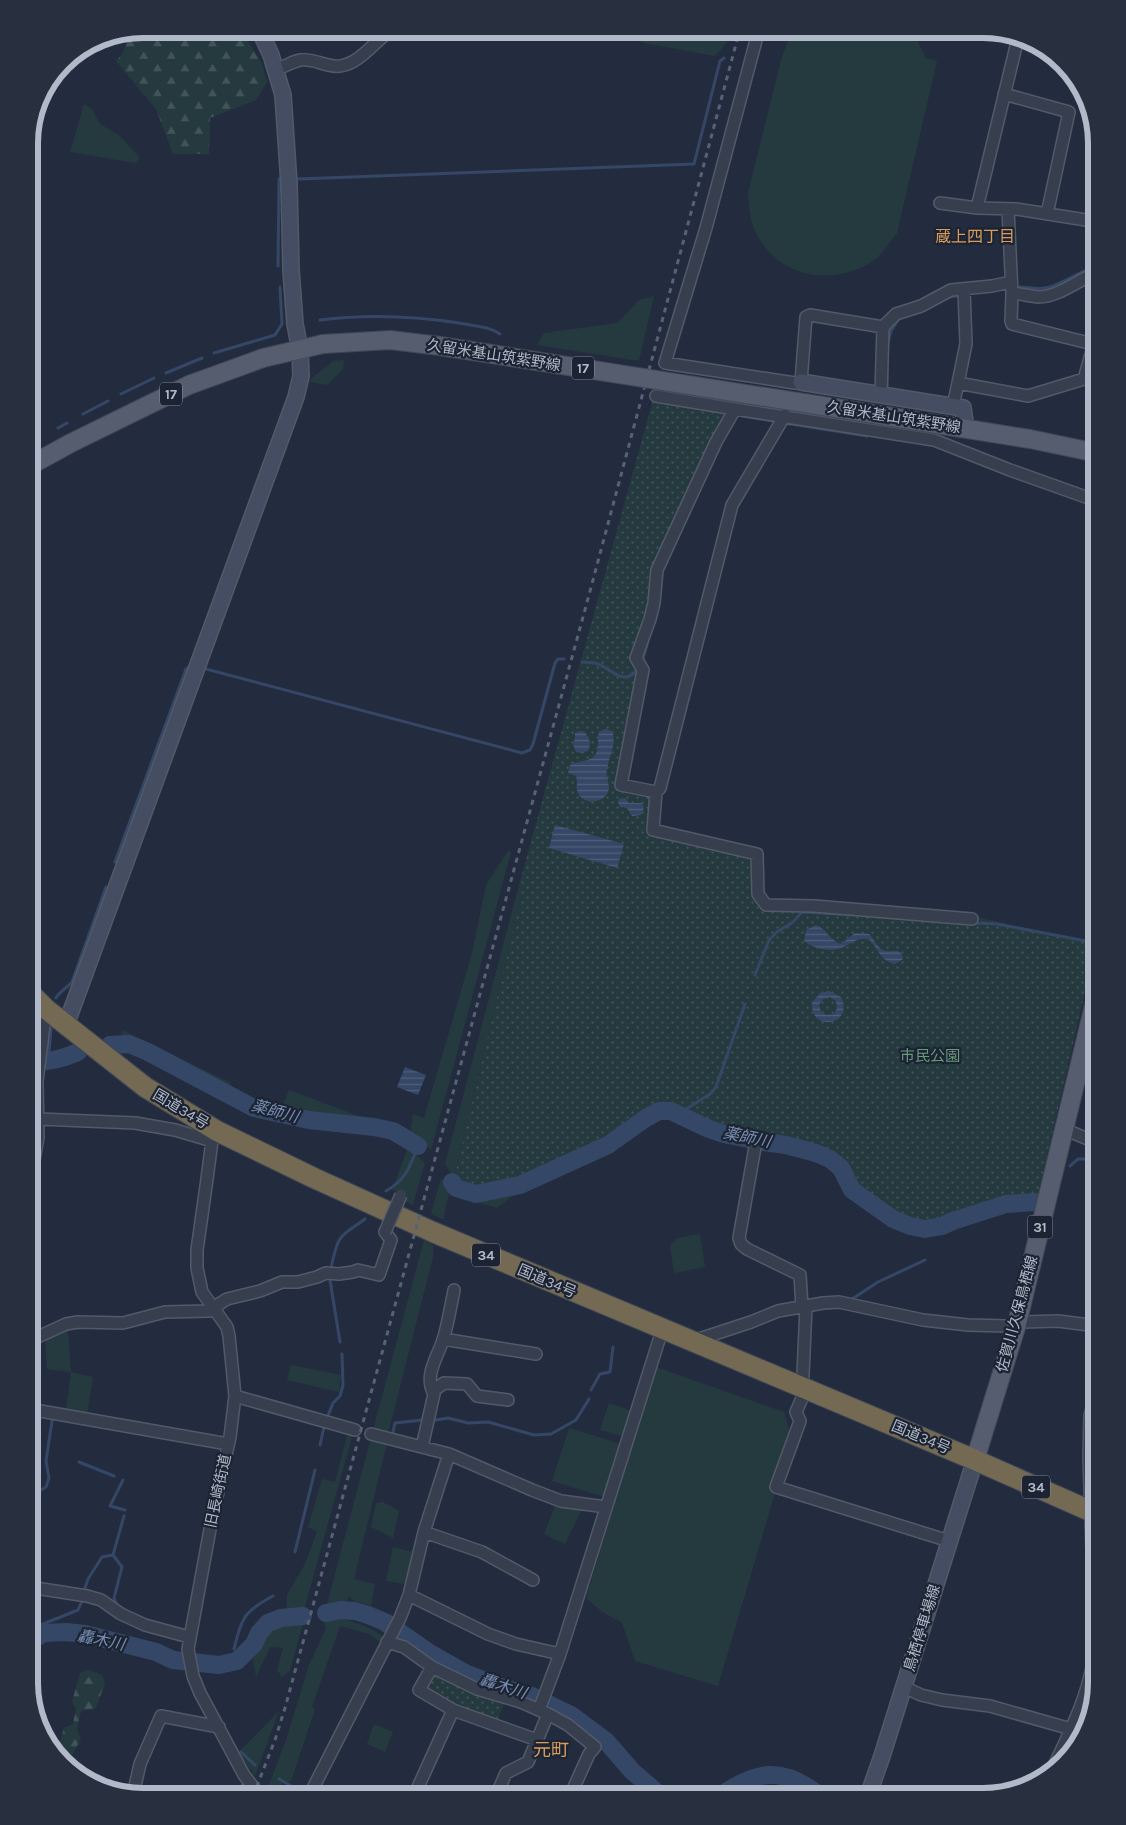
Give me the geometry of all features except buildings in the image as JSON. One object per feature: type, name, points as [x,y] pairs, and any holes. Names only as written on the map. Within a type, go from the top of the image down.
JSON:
[{"type":"highway","name":"国道34号","points":[[38,1001],[145,1087],[215,1136],[433,1232],[975,1460],[1088,1510]]},
{"type":"main road","name":"久留米基山筑紫野線","points":[[38,461],[189,385],[263,358],[323,344],[390,340],[440,346],[842,409],[1030,439],[1088,451]]},
{"type":"main road","name":"佐賀川久保鳥栖線","points":[[975,1460],[1017,1324],[1088,1030]]},
{"type":"street","points":[[66,1024],[296,397],[301,376],[300,350],[295,324],[293,297],[289,184],[283,95],[271,55],[263,38]]},
{"type":"street","points":[[275,69],[284,68],[299,60],[337,66],[352,62],[364,54],[379,38]]},
{"type":"street","points":[[757,38],[706,228],[665,363],[953,406],[962,408],[966,429]]},
{"type":"street","points":[[977,208],[1017,43]]},
{"type":"street","points":[[1004,94],[1069,112],[1047,214]]},
{"type":"street","points":[[940,203],[977,208],[1008,209],[1088,220]]},
{"type":"street","points":[[1008,209],[1012,324],[1088,342]]},
{"type":"street","points":[[880,394],[883,327],[896,314],[921,306],[952,290],[964,293],[1011,287],[1041,297],[1056,293],[1088,275]]},
{"type":"street","points":[[953,406],[966,344],[964,293]]},
{"type":"street","points":[[800,382],[806,317],[810,315],[883,327]]},
{"type":"street","points":[[958,383],[1032,396],[1084,379],[1088,367]]},
{"type":"street","points":[[656,396],[934,440],[1019,474],[1088,498]]},
{"type":"street","points":[[656,792],[621,785],[643,670],[636,658],[654,603],[657,570],[716,442],[735,409]]},
{"type":"street","points":[[785,415],[732,505],[660,788],[656,792],[653,830],[756,854],[758,894],[766,905],[814,906],[972,919]]},
{"type":"street","points":[[942,444],[946,426]]},
{"type":"street","points":[[38,1063],[46,1009]]},
{"type":"street","points":[[38,1045],[42,1044]]},
{"type":"street","points":[[38,1109],[38,1137]]},
{"type":"street","points":[[39,1119],[135,1123],[215,1136],[197,1259],[202,1292],[227,1327],[229,1336],[235,1396],[228,1444]]},
{"type":"street","points":[[1064,1129],[1088,1139]]},
{"type":"street","points":[[755,1147],[739,1238],[741,1244],[748,1249],[800,1275],[804,1307],[805,1359],[801,1387],[802,1398],[796,1412],[800,1421],[776,1487],[949,1541]]},
{"type":"street","points":[[38,1337],[66,1324],[78,1322],[123,1323],[165,1312],[214,1310],[227,1299],[260,1291],[282,1282],[298,1282],[326,1273],[338,1274],[358,1270],[379,1276],[391,1240],[385,1232],[401,1196]]},
{"type":"street","points":[[422,1447],[434,1394],[430,1387],[434,1361],[443,1339],[454,1290]]},
{"type":"street","points":[[692,1342],[751,1322],[768,1314],[823,1303],[839,1302],[923,1320],[968,1326],[1007,1326],[1024,1322],[1058,1321],[1088,1325]]},
{"type":"street","points":[[443,1339],[536,1354]]},
{"type":"street","points":[[500,1787],[506,1772],[528,1762],[537,1740],[548,1688],[659,1340]]},
{"type":"street","points":[[433,1391],[444,1383],[466,1384],[477,1396],[508,1400]]},
{"type":"street","points":[[235,1396],[355,1430]]},
{"type":"street","name":"旧長崎街道","points":[[38,1411],[228,1444],[188,1649],[192,1670],[200,1693],[219,1728]]},
{"type":"street","points":[[371,1434],[449,1454],[562,1501],[606,1507]]},
{"type":"street","points":[[316,1787],[409,1595],[424,1532],[449,1454]]},
{"type":"street","name":"鳥栖停車場線","points":[[871,1788],[975,1460]]},
{"type":"street","points":[[424,1532],[482,1552],[534,1580]]},
{"type":"street","points":[[38,1589],[87,1596],[100,1600],[122,1614],[145,1625],[189,1637]]},
{"type":"street","points":[[409,1595],[488,1634],[516,1644],[560,1654]]},
{"type":"street","points":[[387,1642],[404,1648],[432,1667],[477,1689],[521,1702],[568,1725],[594,1747],[574,1788]]},
{"type":"street","points":[[432,1667],[419,1690],[453,1710],[537,1740]]},
{"type":"street","points":[[904,1686],[921,1695],[942,1700],[990,1706],[1070,1729]]},
{"type":"street","points":[[1061,1753],[1070,1729],[1082,1716],[1087,1702]]},
{"type":"street","points":[[418,1787],[453,1710]]},
{"type":"street","points":[[136,1787],[140,1764],[161,1716],[219,1728],[244,1775],[253,1787]]},
{"type":"green space","points":[[136,38],[246,38],[261,62],[267,82],[256,100],[210,118],[209,154],[173,154],[156,109],[116,61],[123,53],[128,39]]},
{"type":"green space","points":[[635,38],[728,38],[715,56],[644,43]]},
{"type":"green space","points":[[791,38],[915,38],[926,58],[937,61],[897,233],[882,252],[871,262],[855,270],[839,274],[823,276],[807,274],[792,269],[767,249],[757,235],[750,215],[748,193],[782,56]]},
{"type":"green space","points":[[84,104],[92,109],[100,124],[120,136],[140,158],[135,163],[70,152]]},
{"type":"green space","points":[[654,296],[639,361],[537,345],[544,333],[617,323],[639,300]]},
{"type":"green space","points":[[344,360],[343,369],[327,385],[310,382],[311,379],[333,361]]},
{"type":"green space","name":"市民公園","points":[[653,400],[730,411],[654,570],[650,608],[633,659],[640,673],[618,787],[651,793],[649,832],[746,854],[753,860],[754,896],[765,912],[813,909],[976,917],[1088,943],[1088,979],[1037,1199],[1002,1201],[933,1222],[918,1225],[908,1224],[895,1219],[859,1190],[842,1161],[830,1153],[785,1142],[735,1134],[710,1126],[669,1108],[657,1109],[603,1143],[527,1177],[476,1190],[465,1187],[454,1178],[522,894],[519,885]]},
{"type":"green space","points":[[508,851],[511,852],[431,1150],[410,1134],[413,1114],[424,1118],[472,953],[486,885]]},
{"type":"green space","points":[[519,885],[522,894],[454,1178],[445,1164]]},
{"type":"green space","points":[[122,1030],[231,1083],[228,1088],[150,1047],[121,1037]]},
{"type":"green space","points":[[289,1090],[372,1121],[316,1116],[281,1109]]},
{"type":"green space","points":[[408,1147],[425,1163],[413,1205],[404,1201],[407,1194],[392,1190]]},
{"type":"green space","points":[[441,1178],[450,1189],[443,1219],[431,1214]]},
{"type":"green space","points":[[523,1188],[497,1208],[474,1201]]},
{"type":"green space","points":[[700,1234],[705,1267],[674,1273],[670,1246],[677,1238]]},
{"type":"green space","points":[[424,1240],[433,1245],[433,1257],[388,1434],[373,1430]]},
{"type":"green space","points":[[68,1328],[71,1372],[47,1369],[45,1339]]},
{"type":"green space","points":[[291,1365],[341,1375],[339,1392],[287,1380]]},
{"type":"green space","points":[[656,1367],[784,1412],[790,1432],[769,1491],[775,1493],[718,1686],[635,1661],[622,1623],[601,1611],[586,1598]]},
{"type":"green space","points":[[71,1372],[93,1377],[87,1414],[66,1410]]},
{"type":"green space","points":[[609,1403],[632,1411],[624,1437],[600,1430]]},
{"type":"green space","points":[[569,1428],[621,1444],[605,1497],[552,1481]]},
{"type":"green space","points":[[348,1432],[353,1433],[304,1610],[287,1612],[287,1595],[305,1564],[317,1532],[308,1527],[322,1479],[335,1482]]},
{"type":"green space","points":[[371,1438],[387,1443],[354,1579],[375,1584],[371,1606],[354,1601],[349,1596],[342,1607],[326,1608]]},
{"type":"green space","points":[[383,1502],[399,1511],[393,1538],[371,1527],[376,1503]]},
{"type":"green space","points":[[556,1503],[583,1507],[565,1544],[544,1534]]},
{"type":"green space","points":[[393,1547],[414,1552],[405,1584],[386,1581]]},
{"type":"green space","points":[[339,1617],[367,1627],[383,1636],[380,1642],[369,1634],[340,1626],[312,1707],[315,1709],[291,1781],[283,1783],[281,1787],[268,1787],[285,1743],[309,1665],[326,1629],[323,1619]]},
{"type":"green space","points":[[304,1620],[290,1671],[282,1677],[277,1670],[283,1648],[270,1647],[256,1677],[253,1659],[268,1636],[284,1625]]},
{"type":"green space","points":[[88,1670],[102,1675],[105,1683],[96,1708],[81,1711],[77,1729],[81,1739],[71,1757],[69,1757],[59,1746],[64,1728],[73,1724],[76,1709],[72,1702],[80,1673]]},
{"type":"green space","points":[[435,1673],[505,1701],[496,1723],[453,1707],[424,1690]]},
{"type":"green space","points":[[279,1711],[255,1776],[239,1752]]},
{"type":"green space","points":[[374,1724],[393,1732],[385,1752],[367,1744]]},
{"type":"water","points":[[605,729],[612,731],[614,741],[607,772],[609,789],[606,796],[602,799],[590,801],[579,795],[576,776],[568,773],[570,765],[592,758],[595,755],[598,749],[599,732]]},
{"type":"water","points":[[579,731],[585,732],[590,742],[589,750],[583,753],[576,752],[573,745],[575,733]]},
{"type":"water","points":[[625,798],[629,803],[642,803],[644,808],[641,815],[632,816],[627,808],[620,807],[619,799]]},
{"type":"water","points":[[555,825],[624,844],[617,868],[549,848]]},
{"type":"water","points":[[816,925],[841,944],[855,933],[869,934],[881,949],[898,951],[903,959],[895,964],[889,962],[884,959],[873,943],[867,939],[857,940],[837,949],[817,948],[804,941],[806,930]]},
{"type":"water","points":[[829,991],[841,997],[844,1006],[842,1014],[838,1019],[824,1022],[818,1019],[814,1013],[812,1003],[820,993]],"holes":[[[830,997],[836,1001],[837,1008],[834,1014],[827,1015],[821,1012],[819,1005],[823,999]]]},
{"type":"water","points":[[405,1067],[426,1075],[418,1095],[397,1087]]},
{"type":"waterway","points":[[298,179],[694,164],[720,61],[724,58]]},
{"type":"waterway","points":[[278,266],[279,179]]},
{"type":"waterway","points":[[1015,287],[1046,288],[1088,270]]},
{"type":"waterway","points":[[214,353],[275,335],[282,324],[280,287]]},
{"type":"waterway","points":[[949,297],[962,295]]},
{"type":"waterway","points":[[320,320],[373,316],[424,319],[481,327],[491,329],[500,334]]},
{"type":"waterway","points":[[887,346],[891,331],[898,320]]},
{"type":"waterway","points":[[166,373],[202,358]]},
{"type":"waterway","points":[[887,367],[887,385]]},
{"type":"waterway","points":[[121,394],[154,378]]},
{"type":"waterway","points":[[83,414],[108,401]]},
{"type":"waterway","points":[[742,416],[778,422]]},
{"type":"waterway","points":[[58,428],[67,423]]},
{"type":"waterway","points":[[784,423],[867,436]]},
{"type":"waterway","points":[[642,663],[648,640]]},
{"type":"waterway","points":[[206,669],[522,753],[530,750],[533,744],[555,663],[558,659],[564,659]]},
{"type":"waterway","points":[[582,662],[598,664],[623,677],[634,674],[639,668]]},
{"type":"waterway","points":[[115,862],[186,669],[191,666]]},
{"type":"waterway","points":[[56,998],[72,982],[106,887]]},
{"type":"waterway","points":[[755,975],[769,940],[777,932],[793,922],[802,912],[853,915]]},
{"type":"waterway","points":[[972,923],[997,924],[1088,941]]},
{"type":"waterway","points":[[677,1115],[710,1094],[716,1087],[745,1004]]},
{"type":"waterway","points":[[46,1062],[51,1029]]},
{"type":"waterway","name":"薬師川","points":[[110,1045],[129,1044],[148,1052],[254,1108],[309,1120],[393,1131],[418,1146]]},
{"type":"waterway","name":"薬師川","points":[[38,1062],[54,1060],[78,1052]]},
{"type":"waterway","name":"薬師川","points":[[452,1182],[456,1188],[476,1194],[520,1185],[608,1145],[659,1111],[671,1111],[724,1134],[786,1145],[830,1159],[841,1168],[852,1190],[893,1219],[910,1226],[925,1229],[942,1226],[1006,1204],[1035,1202]]},
{"type":"waterway","points":[[386,1191],[403,1177],[410,1166],[418,1146]]},
{"type":"waterway","points":[[1070,1166],[1078,1159],[1088,1159]]},
{"type":"waterway","points":[[331,1268],[335,1249],[340,1238],[365,1219]]},
{"type":"waterway","points":[[849,1301],[878,1282],[925,1260]]},
{"type":"waterway","points":[[330,1280],[340,1342]]},
{"type":"waterway","points":[[591,1390],[600,1374],[610,1372],[613,1347]]},
{"type":"waterway","points":[[327,1418],[333,1403],[340,1396],[343,1385],[342,1354]]},
{"type":"waterway","points":[[436,1420],[448,1418],[468,1423],[488,1422],[534,1435],[551,1434],[576,1420],[589,1399]]},
{"type":"waterway","points":[[393,1432],[395,1423],[422,1420]]},
{"type":"waterway","points":[[38,1492],[46,1487],[49,1478],[46,1461],[52,1421]]},
{"type":"waterway","points":[[320,1445],[324,1427]]},
{"type":"waterway","points":[[79,1462],[114,1476]]},
{"type":"waterway","points":[[295,1552],[315,1470]]},
{"type":"waterway","points":[[123,1480],[110,1506],[125,1510]]},
{"type":"waterway","points":[[84,1591],[88,1579],[102,1557],[113,1555],[124,1516]]},
{"type":"waterway","points":[[113,1555],[122,1567],[114,1598],[117,1606]]},
{"type":"waterway","points":[[234,1649],[245,1617],[255,1607],[273,1596]]},
{"type":"waterway","points":[[38,1626],[78,1610],[82,1601]]},
{"type":"waterway","name":"轟木川","points":[[326,1613],[341,1610],[355,1611],[385,1622],[428,1652],[467,1674],[503,1688],[532,1696],[571,1715],[606,1741],[632,1771],[651,1788]]},
{"type":"waterway","name":"轟木川","points":[[38,1636],[45,1633],[66,1632],[85,1634],[156,1652],[173,1660],[219,1665],[237,1661],[254,1644],[259,1633],[268,1623],[281,1618],[303,1616]]},
{"type":"waterway","points":[[241,1752],[255,1765]]},
{"type":"waterway","name":"轟木川","points":[[732,1788],[746,1781],[770,1775],[782,1776],[809,1788]]},
{"type":"waterway","points":[[279,1779],[293,1787]]},
{"type":"railway","points":[[256,1787],[285,1708],[589,595],[738,38]]},
{"type":"district","name":"蔵上四丁目","points":[[975,236]]},
{"type":"district","name":"元町","points":[[551,1750]]}]
